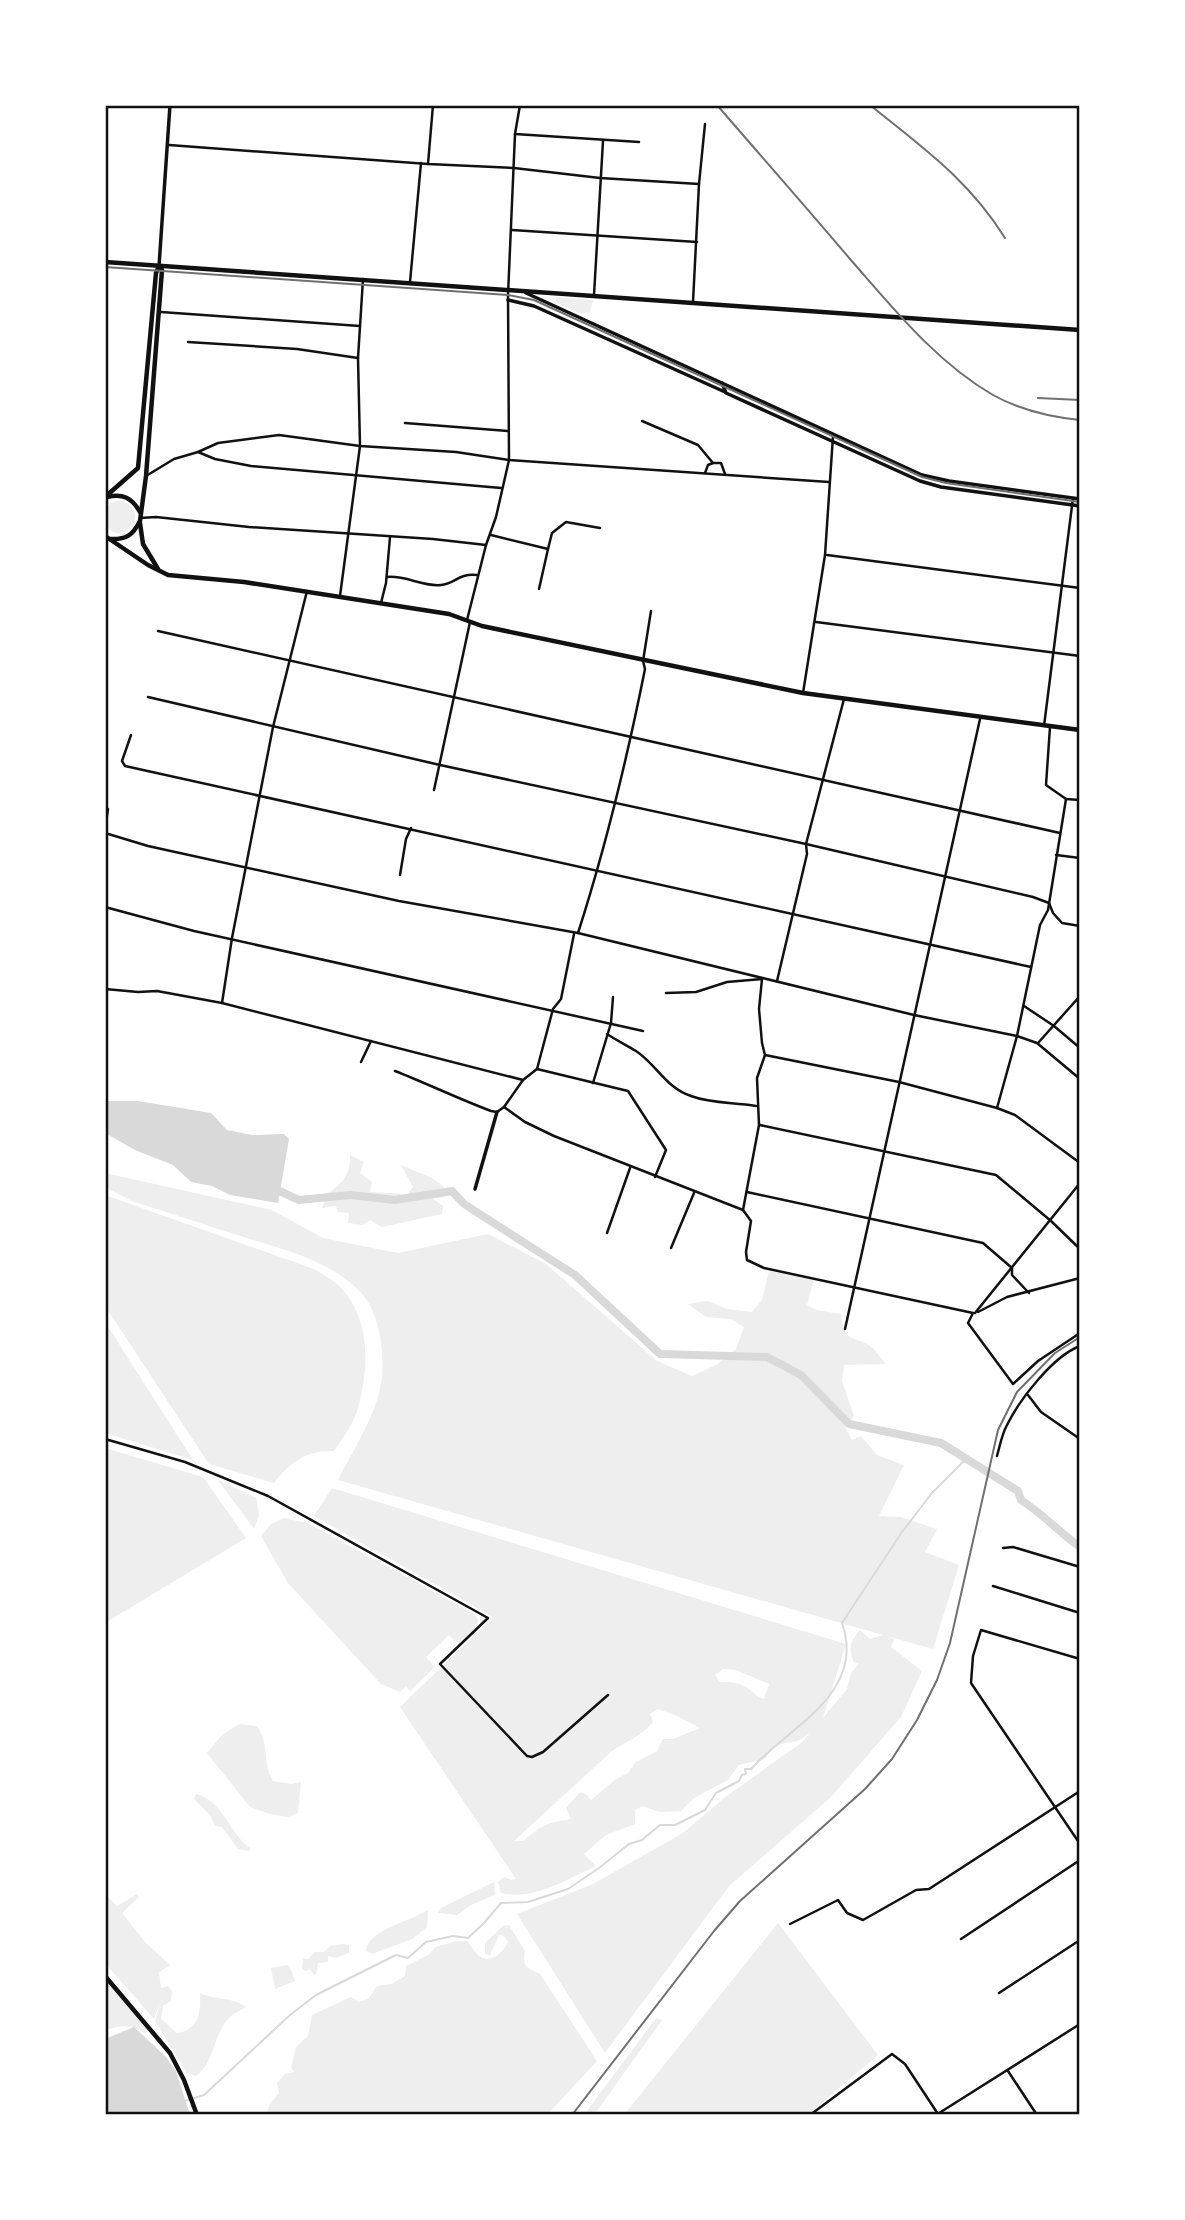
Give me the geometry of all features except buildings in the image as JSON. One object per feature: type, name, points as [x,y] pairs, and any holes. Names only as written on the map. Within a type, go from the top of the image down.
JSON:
[{"type":"main road","points":[[105,262],[158,268],[363,279],[594,298],[1080,330]]},
{"type":"main road","points":[[158,268],[162,270],[159,312],[146,476],[140,517],[144,544],[151,560],[161,572]]},
{"type":"main road","points":[[105,497],[138,468],[158,268]]},
{"type":"main road","points":[[105,497],[127,497],[140,517]]},
{"type":"main road","points":[[107,538],[118,540],[130,536],[140,517]]},
{"type":"main road","points":[[107,538],[161,572],[449,614],[643,661],[803,693],[980,719],[1080,730]]},
{"type":"main road","points":[[105,1976],[170,2053],[197,2115]]},
{"type":"street","points":[[158,268],[170,105]]},
{"type":"street","points":[[428,164],[433,105]]},
{"type":"street","points":[[434,790],[478,575],[509,460],[508,300],[515,134],[520,105]]},
{"type":"street","points":[[693,303],[705,124]]},
{"type":"street","points":[[515,134],[639,142]]},
{"type":"street","points":[[594,298],[603,141]]},
{"type":"street","points":[[169,145],[514,168],[600,178],[699,184]]},
{"type":"street","points":[[410,283],[421,163]]},
{"type":"street","points":[[511,230],[697,242]]},
{"type":"street","points":[[340,596],[360,446],[358,358],[363,279]]},
{"type":"street","points":[[520,291],[556,305],[722,383],[920,481],[941,487],[1080,506]]},
{"type":"street","points":[[508,300],[534,306],[726,393],[922,475],[1080,499]]},
{"type":"street","points":[[159,312],[360,326]]},
{"type":"street","points":[[188,342],[297,349],[358,358]]},
{"type":"street","points":[[722,383],[726,393]]},
{"type":"street","points":[[642,421],[698,445],[713,463]]},
{"type":"street","points":[[405,424],[508,431]]},
{"type":"street","points":[[146,476],[174,459],[218,443],[279,435],[360,446],[443,450],[509,460],[829,482]]},
{"type":"street","points":[[803,693],[825,555],[833,438]]},
{"type":"street","points":[[198,452],[215,460],[251,466],[502,488]]},
{"type":"street","points":[[705,473],[708,465],[721,463],[726,474]]},
{"type":"street","points":[[1073,498],[1054,653],[1045,782],[1048,788],[1066,799],[1080,800]]},
{"type":"street","points":[[140,517],[486,545]]},
{"type":"street","points":[[539,589],[552,533],[566,522],[600,528]]},
{"type":"street","points":[[491,534],[548,549]]},
{"type":"street","points":[[381,603],[387,577],[390,536]]},
{"type":"street","points":[[825,555],[1080,589]]},
{"type":"street","points":[[387,577],[439,586],[460,576],[478,575]]},
{"type":"street","points":[[222,1003],[273,727],[307,592]]},
{"type":"street","points":[[475,1189],[497,1112],[523,1080],[537,1069],[553,1009],[561,999],[576,934],[599,870],[617,804],[645,669],[643,661],[651,611]]},
{"type":"street","points":[[816,622],[1080,656]]},
{"type":"street","points":[[158,631],[1060,833]]},
{"type":"street","points":[[148,697],[1033,897],[1049,903],[1062,923],[1080,926]]},
{"type":"street","points":[[776,981],[807,853],[806,844],[844,699]]},
{"type":"street","points":[[845,1329],[980,719]]},
{"type":"street","points":[[131,735],[122,761],[125,766],[1031,967]]},
{"type":"street","points":[[997,1108],[1017,1036],[1040,925],[1049,903],[1066,799]]},
{"type":"street","points":[[105,828],[108,809]]},
{"type":"street","points":[[400,875],[406,839],[411,828]]},
{"type":"street","points":[[105,833],[399,901],[576,934],[914,1015],[1017,1036],[1037,1043],[1080,1079]]},
{"type":"street","points":[[1056,855],[1080,858]]},
{"type":"street","points":[[105,907],[194,931],[643,1031]]},
{"type":"street","points":[[666,993],[696,992],[727,982],[762,979]]},
{"type":"street","points":[[743,1210],[759,1125],[756,1106],[757,1078],[765,1055],[759,1009],[762,979]]},
{"type":"street","points":[[105,989],[157,991],[222,1003],[523,1080]]},
{"type":"street","points":[[1037,1043],[1080,996]]},
{"type":"street","points":[[593,1083],[611,1023],[613,997]]},
{"type":"street","points":[[1024,1006],[1080,1048]]},
{"type":"street","points":[[607,1034],[637,1051],[670,1085],[689,1096],[718,1103],[726,1101],[756,1106]]},
{"type":"street","points":[[361,1062],[371,1041]]},
{"type":"street","points":[[765,1055],[899,1082],[997,1108],[1015,1115],[1080,1163]]},
{"type":"street","points":[[537,1069],[628,1091],[666,1150],[654,1177]]},
{"type":"street","points":[[395,1071],[451,1096],[497,1112]]},
{"type":"street","points":[[503,1107],[535,1127],[629,1168],[743,1210],[751,1221],[747,1260],[764,1268],[974,1313],[1007,1297],[1080,1278]]},
{"type":"street","points":[[759,1125],[996,1175],[1051,1220],[1080,1249]]},
{"type":"street","points":[[607,1233],[629,1168]]},
{"type":"street","points":[[1080,1182],[968,1323],[1013,1384],[1038,1361],[1080,1333]]},
{"type":"street","points":[[671,1248],[694,1192]]},
{"type":"street","points":[[747,1192],[983,1243],[1012,1268],[1012,1275],[1029,1293]]},
{"type":"street","points":[[997,1456],[1006,1427],[1028,1395],[1059,1358],[1080,1347]]},
{"type":"street","points":[[1028,1395],[1041,1412],[1080,1438]]},
{"type":"street","points":[[105,1439],[185,1462],[268,1496],[488,1618],[440,1664],[527,1756],[532,1757],[543,1752],[608,1695]]},
{"type":"street","points":[[1003,1548],[1013,1547],[1080,1567]]},
{"type":"street","points":[[993,1586],[1080,1613]]},
{"type":"street","points":[[1080,1659],[981,1630],[973,1656],[971,1683],[1080,1844]]},
{"type":"street","points":[[790,1924],[838,1900],[847,1913],[863,1920],[916,1890],[929,1889],[1080,1791]]},
{"type":"street","points":[[961,1939],[1080,1860]]},
{"type":"street","points":[[999,1993],[1080,1940]]},
{"type":"street","points":[[811,2115],[892,2054],[905,2064],[937,2114],[1080,2024]]},
{"type":"street","points":[[1007,2071],[1037,2115]]},
{"type":"shaded area","points":[[556,297],[593,300],[590,312],[582,314],[555,302]]},
{"type":"shaded area","points":[[119,501],[130,506],[135,517],[130,528],[119,533],[108,528],[103,517],[108,506]]},
{"type":"shaded area","points":[[138,1101],[211,1113],[227,1130],[252,1135],[284,1134],[289,1139],[278,1203],[230,1195],[212,1186],[191,1182],[173,1165],[135,1150],[105,1133],[105,1103]]},
{"type":"shaded area","points":[[350,1155],[364,1162],[360,1173],[372,1182],[370,1192],[408,1194],[413,1187],[401,1165],[432,1178],[444,1187],[444,1197],[433,1199],[443,1206],[442,1214],[382,1227],[370,1220],[362,1225],[348,1223],[349,1213],[338,1212],[336,1206],[322,1208],[328,1193],[345,1177]]},
{"type":"shaded area","points":[[105,1173],[272,1210],[323,1238],[398,1253],[488,1234],[546,1264],[657,1361],[692,1376],[718,1364],[736,1349],[744,1327],[731,1319],[706,1317],[688,1304],[707,1301],[727,1309],[752,1312],[762,1300],[769,1271],[814,1280],[807,1305],[816,1310],[841,1314],[846,1334],[870,1346],[886,1364],[844,1365],[842,1381],[854,1416],[845,1426],[852,1440],[861,1436],[877,1455],[904,1465],[879,1516],[901,1517],[937,1529],[925,1552],[959,1565],[933,1649],[887,1636],[894,1639],[891,1647],[922,1671],[901,1717],[831,1797],[729,1886],[605,2053],[517,1914],[593,1884],[683,1833],[724,1798],[801,1743],[810,1733],[796,1741],[777,1746],[765,1759],[739,1765],[728,1780],[694,1798],[681,1811],[659,1812],[643,1806],[635,1810],[635,1824],[606,1835],[584,1854],[596,1866],[538,1891],[513,1895],[501,1893],[498,1882],[504,1877],[516,1879],[400,1707],[493,1617],[314,1516],[332,1488],[846,1644],[823,1718],[847,1689],[851,1673],[859,1664],[854,1662],[851,1653],[852,1641],[857,1634],[860,1630],[870,1639],[883,1635],[338,1480],[371,1417],[382,1377],[380,1334],[369,1303],[363,1295],[336,1272],[303,1256],[132,1201],[105,1187]],"holes":[[[723,1669],[736,1670],[769,1684],[764,1699],[742,1685],[719,1682],[715,1675]],[[658,1709],[700,1728],[673,1739],[663,1739],[657,1751],[636,1762],[628,1773],[616,1779],[591,1800],[580,1792],[566,1808],[571,1819],[540,1828],[523,1841],[514,1841],[612,1751],[649,1727],[653,1722],[650,1714]]]},
{"type":"shaded area","points":[[105,1195],[314,1269],[341,1288],[358,1315],[365,1345],[365,1361],[362,1393],[356,1414],[334,1451],[307,1455],[286,1469],[274,1483],[209,1464],[105,1306]]},
{"type":"shaded area","points":[[105,1322],[193,1460],[105,1433]]},
{"type":"shaded area","points":[[105,1448],[203,1477],[246,1538],[105,1623]]},
{"type":"shaded area","points":[[218,1480],[256,1498],[259,1515],[254,1529]]},
{"type":"shaded area","points":[[284,1518],[307,1523],[475,1614],[477,1626],[458,1644],[449,1635],[426,1657],[435,1667],[410,1691],[406,1686],[400,1692],[381,1684],[288,1583],[261,1536],[271,1524]]},
{"type":"shaded area","points":[[239,1724],[257,1726],[264,1741],[267,1767],[273,1781],[291,1784],[301,1782],[298,1813],[288,1817],[250,1807],[207,1753],[222,1735]]},
{"type":"shaded area","points":[[196,1794],[213,1803],[250,1848],[249,1851],[238,1849],[222,1827],[215,1826],[210,1815],[194,1799]]},
{"type":"shaded area","points":[[494,1882],[495,1895],[471,1905],[457,1915],[438,1913],[441,1908]]},
{"type":"shaded area","points":[[105,1894],[117,1906],[137,1894],[139,1897],[122,1913],[145,1942],[170,1965],[159,1972],[161,1988],[168,1986],[172,1991],[171,2001],[163,2006],[161,2019],[177,2033],[190,2028],[197,2019],[200,1993],[234,2001],[246,2007],[232,2015],[225,2023],[207,2063],[196,2076],[187,2073],[155,2021],[160,2003],[154,2019],[105,1963]]},
{"type":"shaded area","points":[[428,1910],[427,1927],[412,1939],[372,1954],[366,1951],[369,1943],[382,1931]]},
{"type":"shaded area","points":[[778,1923],[878,2055],[807,2115],[624,2115]]},
{"type":"shaded area","points":[[509,1925],[525,1951],[526,1966],[540,1974],[597,2061],[547,2115],[267,2115],[269,2105],[279,2093],[277,2083],[285,2074],[294,2072],[291,2067],[296,2047],[308,2036],[312,2015],[351,1997],[359,2002],[368,1999],[377,1986],[392,1984],[405,1976],[406,1966],[428,1955],[436,1947],[467,1941],[479,1956],[492,1958],[503,1950],[508,1942],[504,1936],[499,1935],[490,1955],[485,1954],[485,1943],[503,1926]]},
{"type":"shaded area","points":[[349,1945],[349,1953],[335,1958],[328,1956],[328,1962],[318,1963],[316,1974],[310,1969],[302,1969],[303,1959],[308,1959],[315,1952],[324,1952],[330,1946]]},
{"type":"shaded area","points":[[287,1965],[295,1981],[275,1989],[271,1968]]},
{"type":"shaded area","points":[[105,1977],[149,2030],[145,2033],[121,2026],[105,2031]]},
{"type":"shaded area","points":[[656,2018],[662,2020],[594,2115],[584,2115]]},
{"type":"shaded area","points":[[134,2027],[166,2057],[176,2071],[190,2115],[105,2115],[105,2039]]},
{"type":"waterway","points":[[271,1187],[299,1200],[350,1195],[395,1200],[452,1191],[464,1204],[575,1275],[660,1354],[767,1357],[801,1375],[849,1424],[941,1443],[1018,1491],[1021,1500],[1080,1547]]},
{"type":"waterway","points":[[185,2101],[204,2095],[290,2015],[316,1995],[396,1955],[408,1958],[426,1942],[453,1936],[468,1938],[501,1903],[528,1902],[568,1889],[629,1844],[642,1840],[660,1825],[675,1825],[705,1810],[716,1793],[739,1781],[742,1775],[746,1774],[745,1769],[751,1769],[803,1723],[834,1689],[844,1670],[847,1648],[842,1623],[902,1532],[932,1493],[963,1462],[970,1460]]},
{"type":"tram line","points":[[105,267],[508,295],[534,300],[922,477],[946,483],[1080,502]]},
{"type":"tram line","points":[[572,2115],[740,1901],[865,1789],[892,1759],[917,1720],[937,1680],[950,1643],[998,1430],[1017,1392],[1055,1353],[1080,1337]]},
{"type":"railway","points":[[717,105],[899,315],[953,367],[972,382],[1014,405],[1046,415],[1080,420]]},
{"type":"railway","points":[[870,105],[960,181],[1005,238]]},
{"type":"railway","points":[[1038,398],[1080,400]]}]
